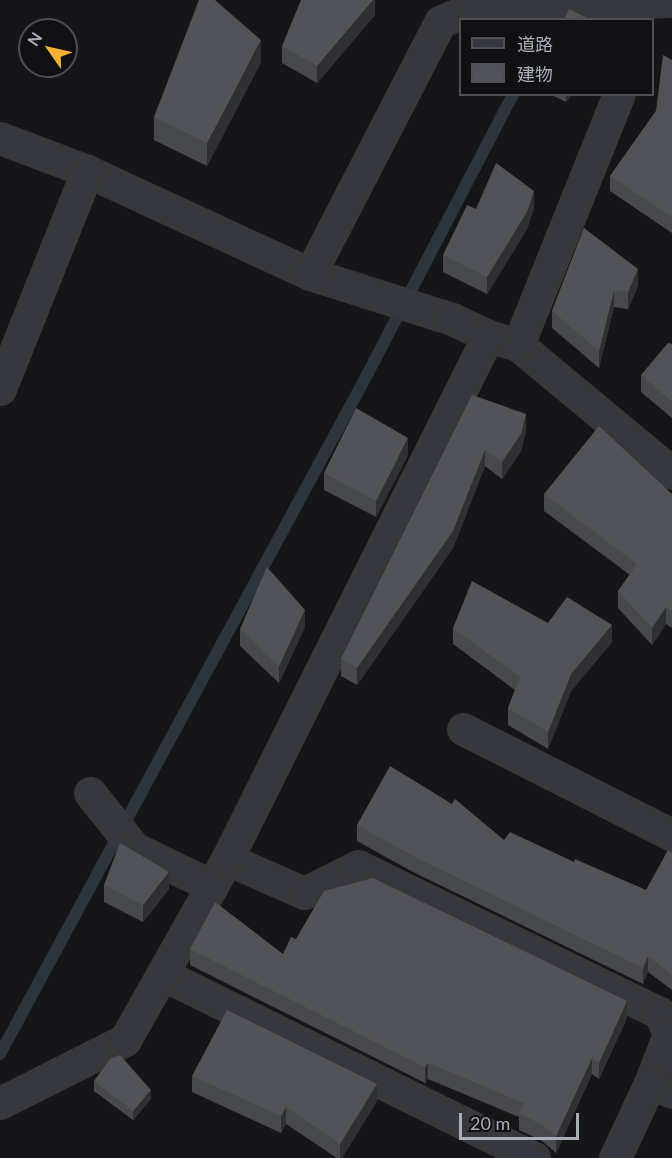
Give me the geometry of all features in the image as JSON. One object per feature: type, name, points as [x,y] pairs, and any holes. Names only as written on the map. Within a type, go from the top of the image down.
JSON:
[{"type":"street","points":[[310,274],[440,22],[472,8],[583,4],[659,7]]},
{"type":"street","points":[[0,1103],[125,1040],[220,872],[503,341],[618,96]]},
{"type":"street","points":[[0,138],[87,171],[310,274],[430,313],[503,341],[672,472]]},
{"type":"street","points":[[0,389],[87,171]]},
{"type":"street","points":[[463,729],[672,835]]},
{"type":"street","points":[[96,801],[134,849],[304,893],[358,866],[660,1013],[669,1034],[661,1088],[615,1158]]},
{"type":"street","points":[[162,974],[534,1158]]},
{"type":"building","points":[[199,0],[215,0],[261,40],[207,143],[154,117]]},
{"type":"building","points":[[301,0],[373,0],[317,66],[282,46]]},
{"type":"building","points":[[569,9],[587,18],[565,18]]},
{"type":"building","points":[[663,55],[672,60],[672,217],[610,176],[656,111]]},
{"type":"building","points":[[496,163],[534,191],[527,212],[487,277],[443,255],[467,205],[476,209]]},
{"type":"building","points":[[584,228],[638,269],[628,292],[614,290],[599,351],[552,311]]},
{"type":"building","points":[[668,343],[672,344],[672,402],[641,375]]},
{"type":"building","points":[[472,395],[526,414],[521,434],[502,462],[485,450],[453,531],[357,668],[341,659]]},
{"type":"building","points":[[356,408],[408,438],[376,501],[324,473]]},
{"type":"building","points":[[599,426],[672,494],[672,611],[666,607],[652,628],[618,591],[637,564],[544,494]]},
{"type":"building","points":[[267,567],[305,610],[279,666],[240,629]]},
{"type":"building","points":[[472,581],[548,623],[567,597],[612,625],[571,674],[548,732],[508,708],[520,677],[453,628]]},
{"type":"building","points":[[390,766],[452,804],[455,799],[504,840],[510,832],[574,862],[575,859],[646,890],[668,850],[672,852],[672,975],[648,956],[643,968],[413,856],[357,825]]},
{"type":"building","points":[[120,843],[169,872],[143,905],[104,885]]},
{"type":"building","points":[[373,878],[627,1001],[599,1063],[592,1058],[556,1136],[542,1125],[519,1113],[524,1103],[428,1063],[425,1067],[190,949],[215,902],[283,954],[291,937],[296,939],[324,891]]},
{"type":"building","points":[[227,1010],[377,1084],[340,1144],[286,1107],[281,1116],[192,1076]]},
{"type":"building","points":[[120,1055],[151,1090],[133,1111],[94,1081],[110,1059]]},
{"type":"waterway","points":[[0,1054],[368,373],[512,96]]}]
